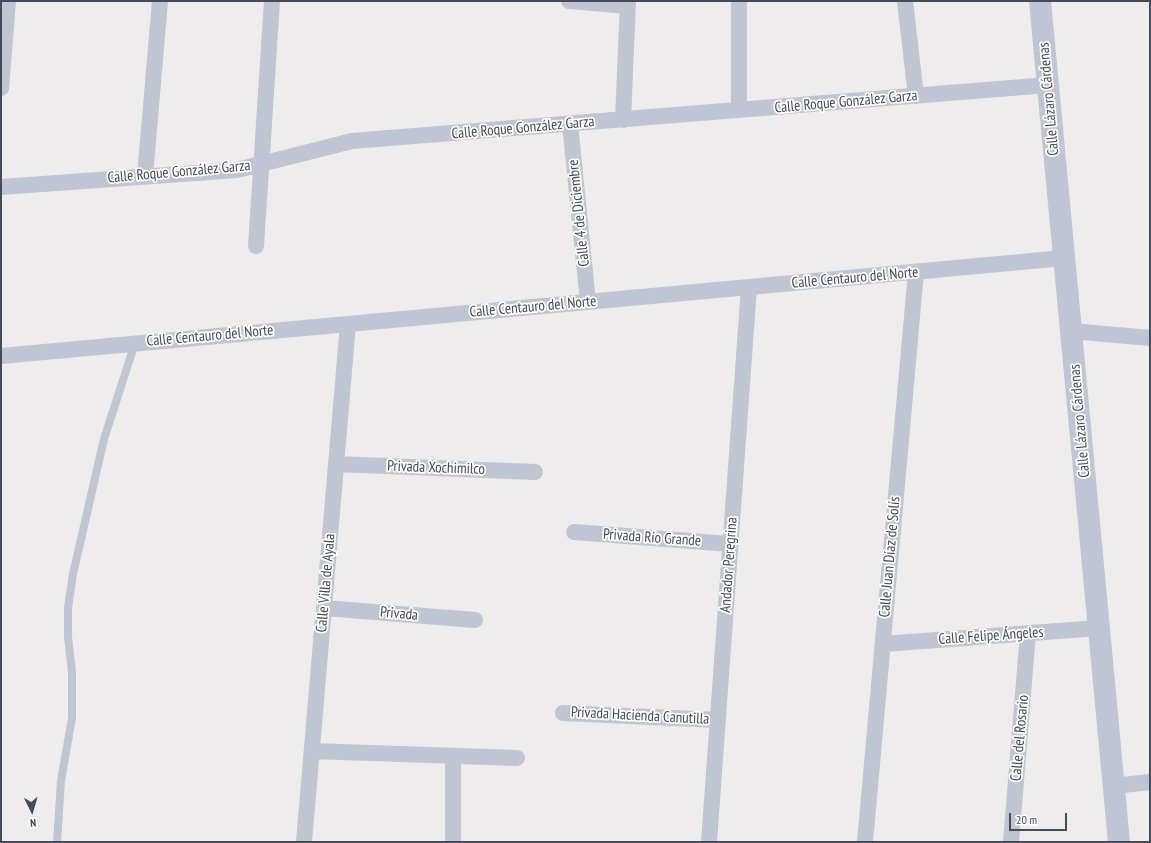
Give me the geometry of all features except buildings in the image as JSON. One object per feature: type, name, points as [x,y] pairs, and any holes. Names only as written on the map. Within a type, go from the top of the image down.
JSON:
[{"type":"street","points":[[1,88],[8,1]]},
{"type":"street","points":[[145,176],[160,1]]},
{"type":"street","points":[[256,246],[272,1]]},
{"type":"street","points":[[569,1],[628,3],[623,120]]},
{"type":"street","points":[[739,1],[739,110]]},
{"type":"street","points":[[905,1],[916,96]]},
{"type":"street","name":"Calle Lázaro Cárdenas","points":[[1040,1],[1119,842]]},
{"type":"street","name":"Calle Roque González Garza","points":[[1,187],[237,170],[352,142],[1048,85]]},
{"type":"street","name":"Calle 4 de Diciembre","points":[[570,124],[588,302]]},
{"type":"street","name":"Calle Centauro del Norte","points":[[1,356],[1064,258]]},
{"type":"street","name":"Calle Juan Díaz de Solís","points":[[865,842],[916,272]]},
{"type":"street","name":"Andador Peregrina","points":[[709,842],[749,287]]},
{"type":"street","name":"Calle Villa de Ayala","points":[[304,842],[348,324]]},
{"type":"street","points":[[1071,331],[1150,338]]},
{"type":"street","name":"Privada Xochimilco","points":[[336,464],[535,472]]},
{"type":"street","name":"Privada Río Grande","points":[[574,532],[730,544]]},
{"type":"street","name":"Privada","points":[[324,608],[475,620]]},
{"type":"street","name":"Calle Felipe Ángeles","points":[[883,644],[1099,628]]},
{"type":"street","name":"Calle del Rosario","points":[[1011,842],[1028,633]]},
{"type":"street","name":"Privada Hacienda Canutilla","points":[[563,713],[717,720]]},
{"type":"street","points":[[312,751],[517,758]]},
{"type":"street","points":[[453,756],[453,842]]},
{"type":"street","points":[[1114,786],[1150,782]]},
{"type":"lane","points":[[57,842],[61,781],[72,718],[72,672],[68,637],[68,608],[73,574],[104,439],[135,343]]}]
